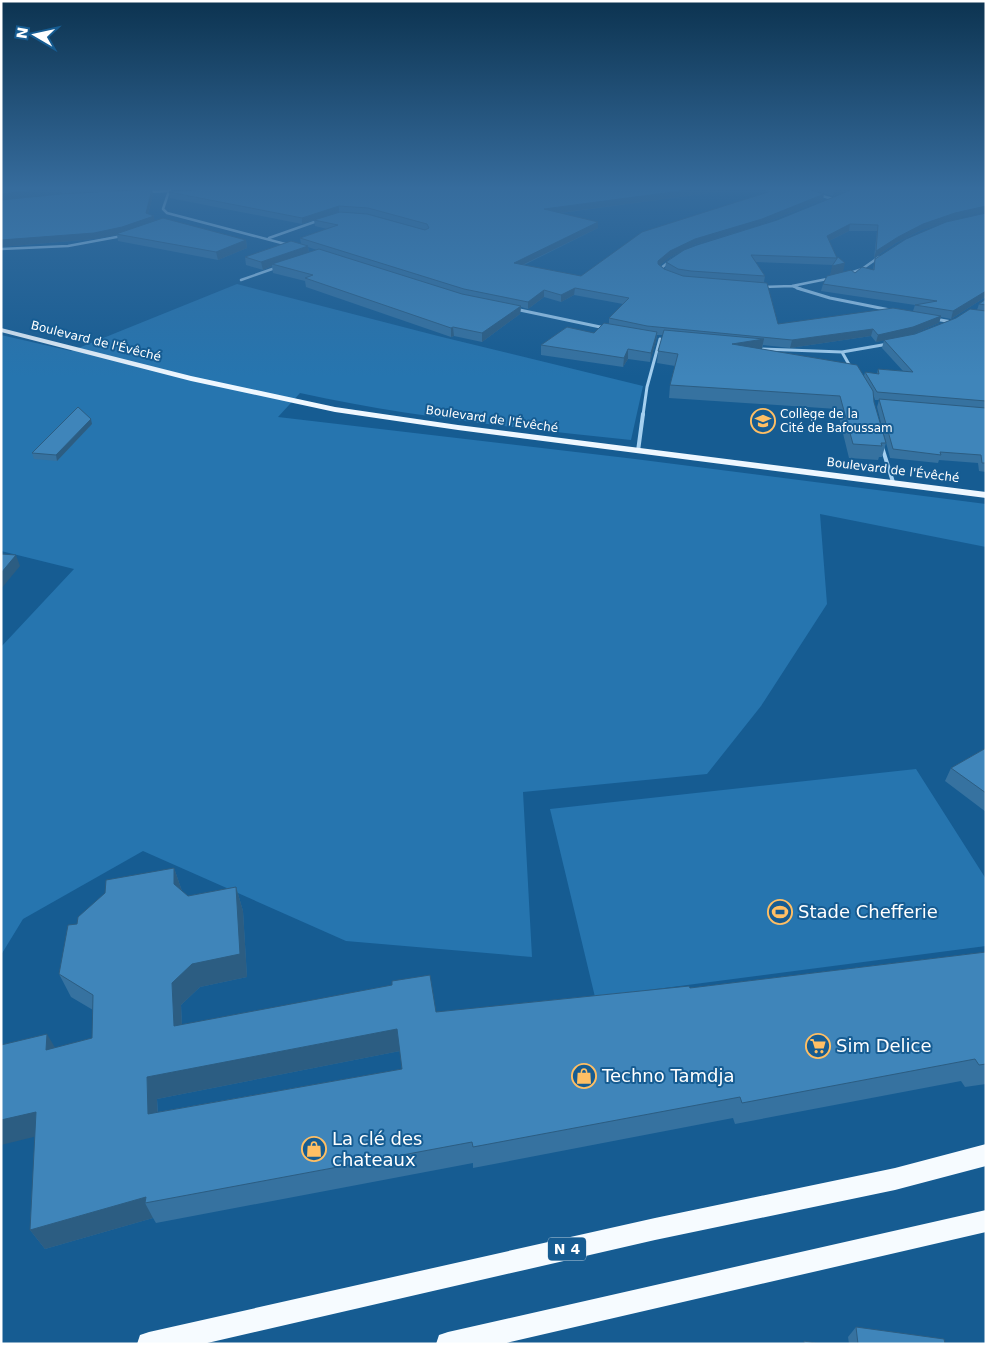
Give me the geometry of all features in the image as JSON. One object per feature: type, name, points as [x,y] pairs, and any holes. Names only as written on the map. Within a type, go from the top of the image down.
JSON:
[{"type":"highway","name":"N 4","points":[[149,1344],[645,1231],[894,1179],[986,1155]]},
{"type":"highway","points":[[448,1344],[986,1220]]},
{"type":"main road","name":"Boulevard de l'Évêché","points":[[1,330],[146,367],[284,399],[382,417],[986,495]]},
{"type":"street","points":[[756,287],[792,286],[856,271],[886,254]]},
{"type":"street","points":[[668,275],[660,269],[674,258]]},
{"type":"street","points":[[241,280],[284,265]]},
{"type":"street","points":[[792,286],[810,293],[846,302],[897,312]]},
{"type":"street","points":[[510,308],[607,328]]},
{"type":"street","points":[[934,318],[952,322]]},
{"type":"street","points":[[944,325],[960,318]]},
{"type":"street","points":[[653,338],[670,340]]},
{"type":"street","points":[[638,451],[647,387],[660,339]]},
{"type":"street","points":[[750,348],[842,352],[894,343]]},
{"type":"street","points":[[842,352],[852,369]]},
{"type":"street","points":[[880,438],[893,482]]},
{"type":"shaded area","points":[[237,284],[643,386],[631,440],[423,415],[300,393],[278,417],[635,459],[986,504],[986,547],[820,514],[827,604],[761,706],[707,774],[523,792],[532,957],[346,941],[143,851],[23,919],[1,955],[1,647],[74,569],[1,551],[1,335],[71,351]]},
{"type":"shaded area","name":"Stade Chefferie","points":[[916,769],[986,879],[986,946],[595,997],[550,809]]},
{"type":"building","points":[[263,251],[294,251],[261,262],[245,257]]},
{"type":"building","points":[[313,251],[325,251],[462,294],[521,306],[482,333],[451,328],[305,278],[313,275],[272,264]]},
{"type":"building","points":[[341,251],[539,251],[514,263],[581,276],[616,251],[670,251],[658,261],[658,264],[664,269],[683,276],[767,283],[778,324],[893,308],[941,316],[913,327],[878,335],[873,329],[792,340],[647,326],[609,318],[629,298],[575,288],[561,295],[544,290],[528,302],[464,289]]},
{"type":"building","points":[[683,251],[834,251],[837,258],[751,255],[765,276],[691,271],[678,269],[666,262]]},
{"type":"building","points":[[888,251],[986,251],[986,291],[953,311],[915,305],[937,301],[823,284],[827,276],[851,270],[855,273],[862,267],[874,270],[875,259]]},
{"type":"building","points":[[838,257],[845,263],[832,266]]},
{"type":"building","points":[[986,299],[986,305],[979,304]]},
{"type":"building","points":[[970,309],[986,311],[986,401],[877,392],[865,372],[879,374],[878,369],[913,372],[884,340],[915,334],[956,318]]},
{"type":"building","points":[[604,323],[657,332],[651,353],[628,349],[624,358],[541,345],[567,327],[594,333]]},
{"type":"building","points":[[664,330],[764,339],[732,344],[857,365],[873,391],[874,402],[886,443],[881,443],[882,446],[853,444],[840,396],[670,385],[678,354],[658,351]]},
{"type":"building","points":[[879,399],[986,408],[986,463],[982,463],[981,455],[940,452],[941,455],[893,449]]},
{"type":"building","points":[[78,407],[91,419],[56,455],[32,453]]},
{"type":"building","points":[[1,554],[16,555],[1,573]]},
{"type":"building","points":[[986,748],[986,793],[951,768]]},
{"type":"building","points":[[174,868],[174,884],[188,896],[236,887],[240,954],[192,964],[172,983],[174,1026],[392,985],[392,981],[430,975],[436,1012],[689,986],[690,988],[986,952],[986,1064],[979,1065],[975,1059],[742,1103],[740,1097],[473,1147],[472,1142],[145,1203],[146,1197],[30,1230],[36,1112],[1,1120],[1,1045],[47,1034],[46,1050],[92,1038],[93,995],[59,974],[68,925],[77,924],[78,917],[105,893],[106,880]],"holes":[[[397,1029],[402,1069],[148,1114],[147,1077]]]},
{"type":"building","points":[[856,1327],[944,1339],[945,1344],[858,1344]]},
{"type":"building","points":[[804,1341],[821,1344],[804,1344]]},
{"type":"place","name":"Collège de la Cité de Bafoussam","points":[[763,421]]},
{"type":"place","name":"Stade Chefferie","points":[[780,912]]},
{"type":"place","name":"Sim Delice","points":[[818,1046]]},
{"type":"place","name":"Techno Tamdja","points":[[584,1076]]},
{"type":"place","name":"La clé des chateaux","points":[[314,1149]]}]
